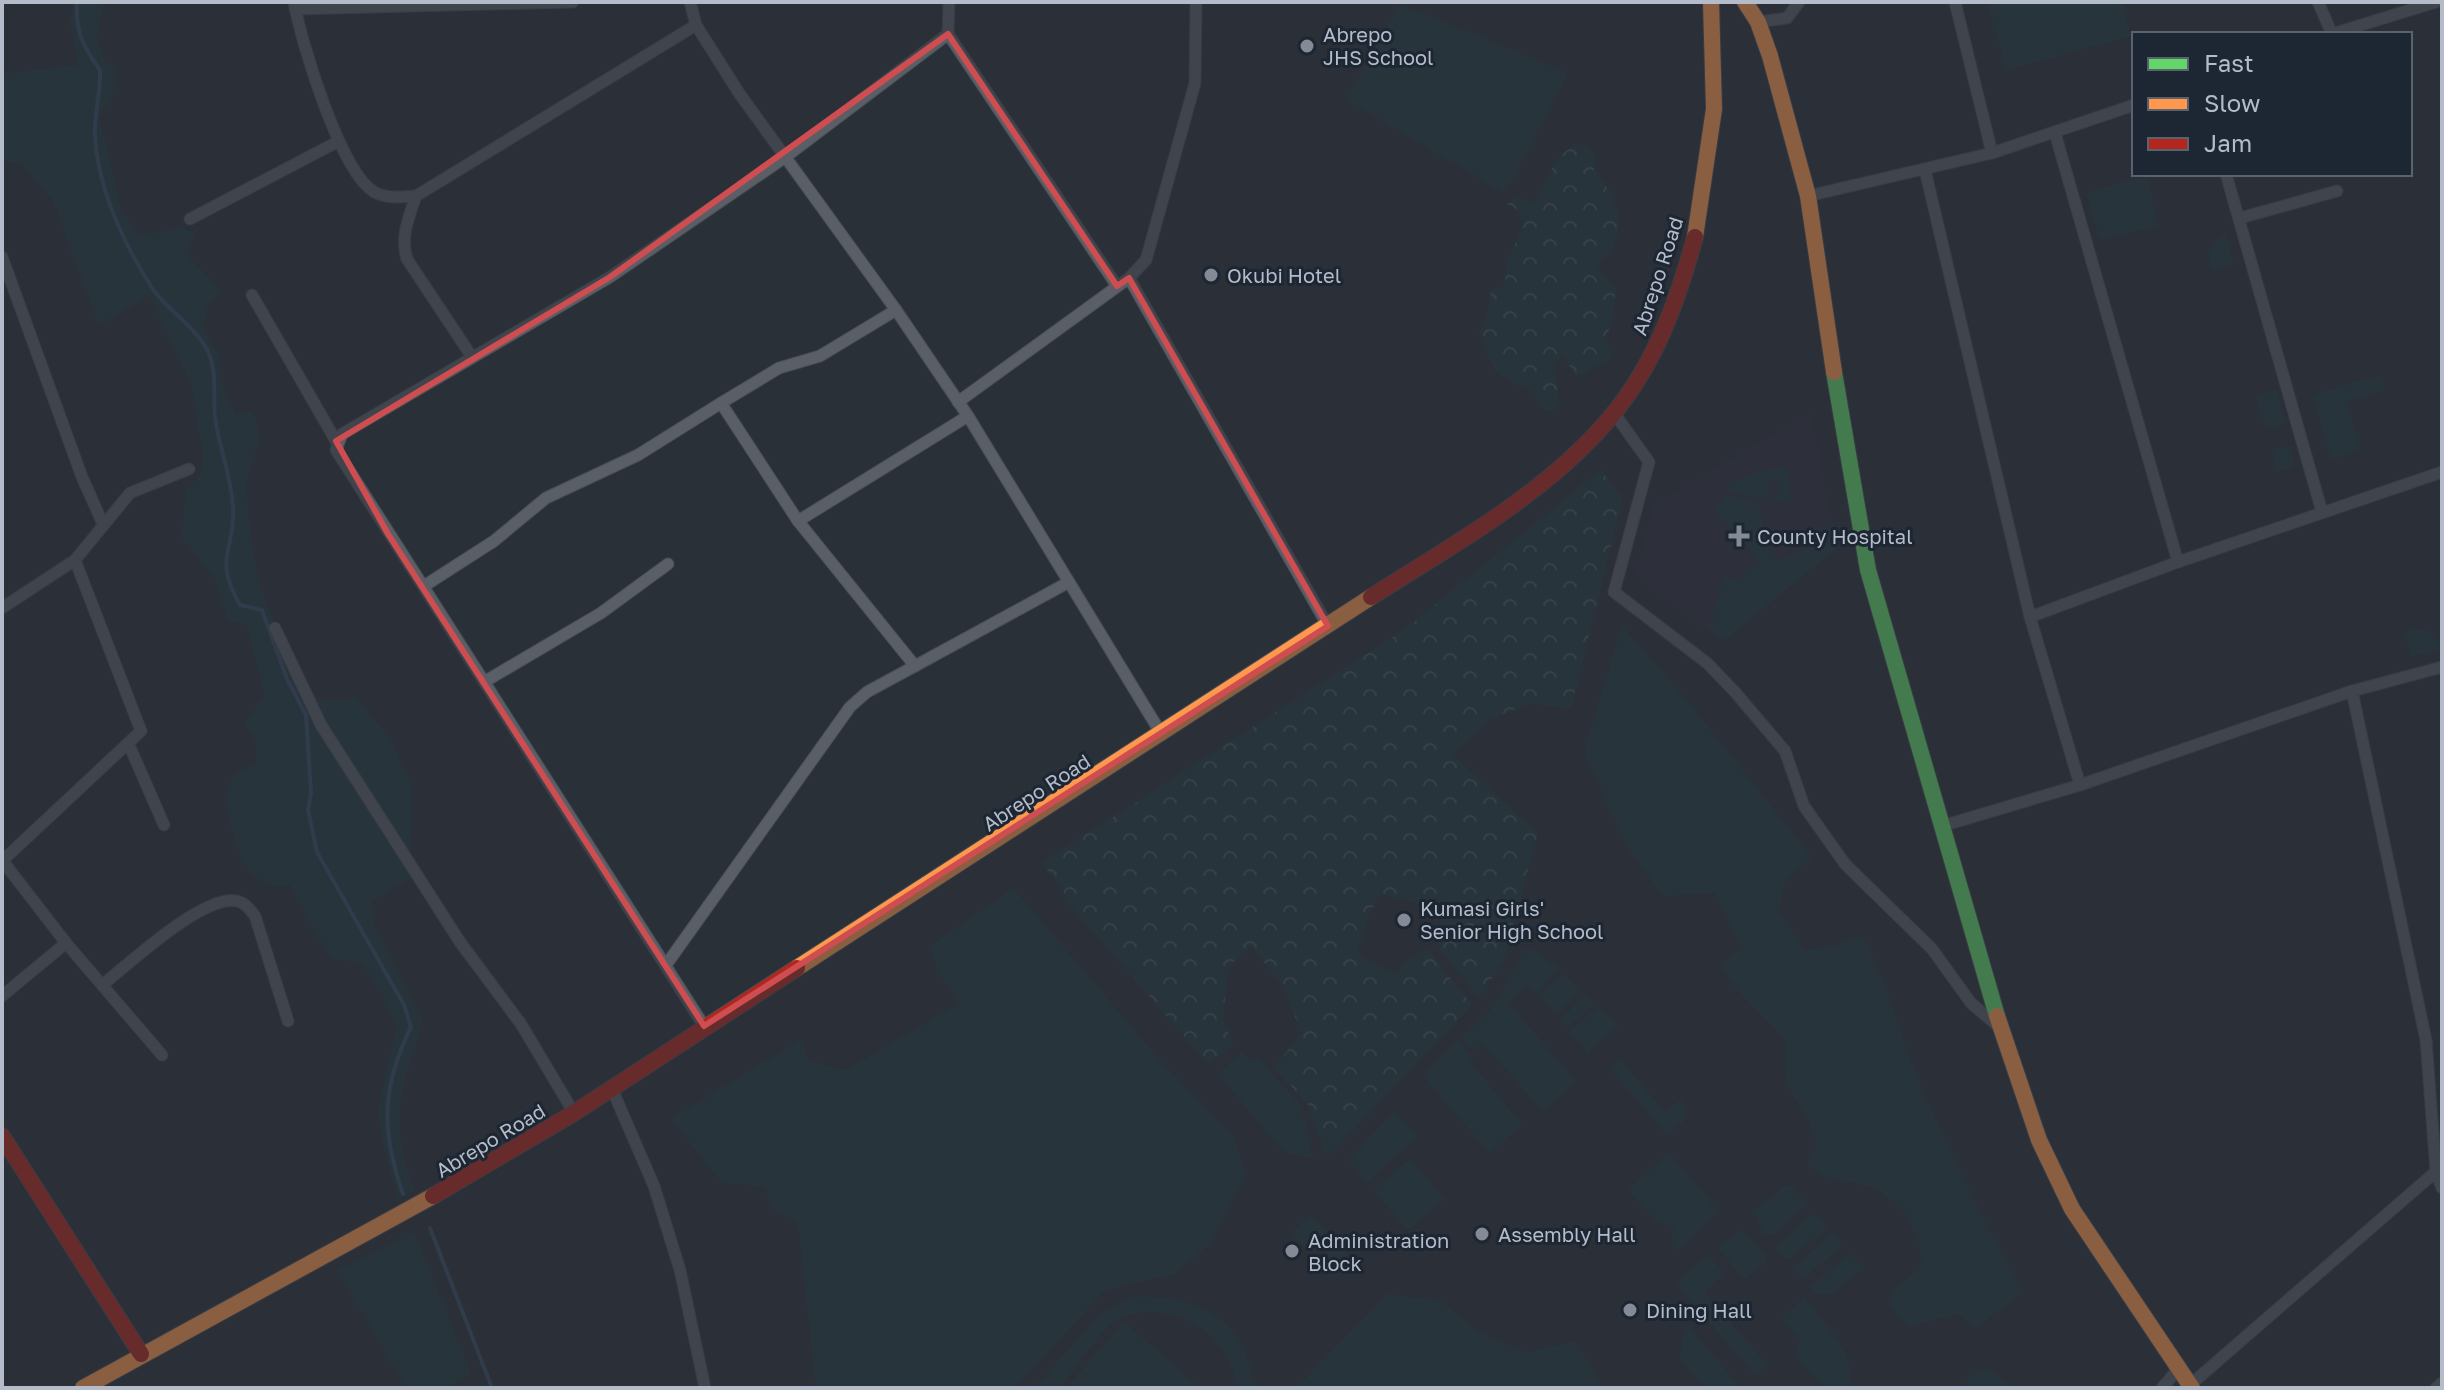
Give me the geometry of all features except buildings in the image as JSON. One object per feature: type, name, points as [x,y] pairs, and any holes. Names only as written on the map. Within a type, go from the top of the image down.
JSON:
[{"type":"main road","name":"Abrepo Road","points":[[83,1388],[141,1354],[365,1236],[574,1113],[704,1026],[1162,735],[1534,488],[1566,463],[1614,413],[1653,353],[1671,311],[1693,237],[1713,124],[1711,2]]},
{"type":"main road","points":[[1745,2],[1758,22],[1808,196],[1849,471],[1868,570],[1984,978],[2039,1140],[2072,1209],[2191,1387]]},
{"type":"main road","points":[[2,1136],[141,1354]]},
{"type":"street","points":[[573,2],[294,5],[339,141],[361,181],[388,197],[416,196],[696,25]]},
{"type":"street","points":[[690,2],[696,25],[784,158],[896,310],[968,416],[1162,735]]},
{"type":"street","points":[[949,2],[948,34],[1117,286]]},
{"type":"street","points":[[958,402],[1129,278],[1146,260],[1195,83],[1196,2]]},
{"type":"street","points":[[1758,22],[1787,18],[1799,2]]},
{"type":"street","points":[[1955,2],[1992,153]]},
{"type":"street","points":[[2318,2],[2331,32]]},
{"type":"street","points":[[2338,32],[2436,2]]},
{"type":"street","points":[[336,441],[342,434],[610,277],[784,158],[948,34]]},
{"type":"street","points":[[1808,196],[1992,153],[2132,106]]},
{"type":"street","points":[[2055,133],[2178,562]]},
{"type":"street","points":[[190,219],[339,141]]},
{"type":"street","points":[[1925,170],[2030,617],[2080,785]]},
{"type":"street","points":[[2227,176],[2322,512]]},
{"type":"street","points":[[2240,218],[2337,191]]},
{"type":"street","points":[[416,196],[405,235],[407,259],[472,357]]},
{"type":"street","points":[[2,257],[82,477],[103,524]]},
{"type":"street","points":[[1129,278],[1328,626]]},
{"type":"street","points":[[252,295],[336,441],[336,450],[704,1026]]},
{"type":"street","points":[[424,586],[494,541],[546,498],[638,455],[779,368],[820,356],[896,310]]},
{"type":"street","points":[[721,403],[798,521],[915,666]]},
{"type":"street","points":[[1614,413],[1649,462],[1614,592],[1707,663],[1735,692],[1785,751],[1804,806],[1845,864],[1932,949],[1971,1003],[2002,1030]]},
{"type":"street","points":[[798,521],[968,416]]},
{"type":"street","points":[[2,608],[75,560],[130,493],[189,469]]},
{"type":"street","points":[[2030,617],[2178,562],[2442,472]]},
{"type":"street","points":[[75,560],[141,726],[137,737],[129,745],[2,860],[66,943],[162,1055]]},
{"type":"street","points":[[484,682],[601,613],[668,564]]},
{"type":"street","points":[[666,965],[850,707],[867,692],[1069,582]]},
{"type":"street","points":[[275,628],[321,725],[460,942],[521,1024],[574,1113]]},
{"type":"street","points":[[1942,826],[2080,785],[2352,691],[2442,667]]},
{"type":"street","points":[[2352,691],[2426,1040],[2442,1188]]},
{"type":"street","points":[[129,745],[164,825]]},
{"type":"street","points":[[102,985],[190,917],[234,900],[245,904],[255,916],[288,1021]]},
{"type":"street","points":[[2,996],[66,943]]},
{"type":"street","points":[[612,1089],[654,1186],[672,1242],[705,1388]]},
{"type":"street","points":[[2191,1387],[2439,1169]]},
{"type":"street","points":[[2162,1388],[2179,1368]]},
{"type":"street","points":[[2436,1388],[2442,1383]]},
{"type":"highlighted area","points":[[948,34],[1117,286],[1129,278],[1328,626],[704,1026],[388,534],[336,441],[610,277]]},
{"type":"shaded area","name":"County Hospital","points":[[1811,412],[1837,548],[1722,642],[1636,575],[1652,505]]},
{"type":"green space","points":[[74,2],[104,2],[96,35],[104,60],[114,69],[117,82],[99,118],[121,209],[139,237],[181,227],[196,234],[186,254],[221,291],[207,307],[203,327],[219,357],[221,383],[236,415],[251,411],[257,422],[259,441],[247,486],[250,536],[260,584],[287,654],[305,689],[313,695],[327,700],[356,698],[390,738],[411,787],[411,878],[372,901],[374,926],[423,1020],[404,1085],[400,1122],[406,1165],[415,1190],[398,1199],[384,1149],[378,1111],[397,1025],[363,962],[331,959],[290,885],[274,887],[255,876],[241,856],[232,829],[228,789],[233,777],[257,762],[255,739],[245,724],[265,694],[247,626],[227,619],[216,579],[182,538],[186,491],[201,474],[203,456],[192,386],[150,295],[99,325],[53,201],[21,163],[2,160],[2,74],[79,65],[70,20]]},
{"type":"green space","points":[[1988,2],[2122,2],[2131,36],[2006,70]]},
{"type":"green space","points":[[1400,4],[1568,73],[1505,193],[1347,100]]},
{"type":"green space","points":[[1582,144],[1594,152],[1594,172],[1612,197],[1618,218],[1616,239],[1598,269],[1616,289],[1611,327],[1603,340],[1611,352],[1607,363],[1592,366],[1586,374],[1575,375],[1563,355],[1554,364],[1559,396],[1554,411],[1541,408],[1534,392],[1512,382],[1498,371],[1488,357],[1479,334],[1486,320],[1491,291],[1504,286],[1508,260],[1524,223],[1515,208],[1507,204],[1516,196],[1535,204],[1557,160],[1563,153]]},
{"type":"green space","points":[[2148,177],[2157,226],[2100,239],[2087,195],[2096,189]]},
{"type":"green space","points":[[2225,232],[2234,264],[2212,270],[2208,253]]},
{"type":"green space","points":[[2379,375],[2384,390],[2346,402],[2361,450],[2331,460],[2314,395]]},
{"type":"green space","points":[[2276,389],[2286,423],[2266,428],[2255,398]]},
{"type":"green space","points":[[2290,445],[2295,467],[2276,472],[2272,450]]},
{"type":"green space","points":[[1788,466],[1791,500],[1773,503],[1774,494],[1781,489],[1774,480],[1767,486],[1770,500],[1728,491],[1729,483],[1764,470]]},
{"type":"green space","points":[[1601,470],[1623,498],[1571,709],[1532,703],[1490,719],[1452,755],[1538,833],[1504,960],[1479,998],[1438,946],[1441,910],[1381,893],[1368,916],[1358,950],[1365,960],[1396,974],[1407,960],[1427,949],[1472,1005],[1332,1152],[1326,1154],[1307,1103],[1274,1068],[1301,1033],[1283,986],[1251,946],[1228,967],[1223,1021],[1234,1044],[1208,1064],[1071,906],[1060,885],[1041,863],[1404,630]]},
{"type":"green space","points":[[1725,495],[1758,502],[1767,545],[1778,561],[1805,549],[1823,549],[1829,541],[1826,523],[1832,520],[1837,548],[1724,640],[1708,628],[1716,616],[1712,614],[1725,577],[1734,582],[1759,561],[1715,511]]},
{"type":"green space","points":[[1622,626],[1690,704],[1812,858],[1786,878],[1779,912],[1804,950],[1831,947],[1862,936],[1871,953],[1942,1132],[2022,1293],[1976,1328],[1958,1314],[1909,1326],[1890,1306],[1894,1290],[1921,1267],[1920,1244],[1904,1211],[1877,1188],[1826,1177],[1807,1166],[1817,1144],[1808,1120],[1786,1083],[1785,1040],[1741,994],[1720,964],[1742,948],[1716,893],[1663,896],[1629,849],[1584,753]]},
{"type":"green space","points":[[2423,629],[2432,633],[2442,648],[2412,657],[2403,632]]},
{"type":"green space","points":[[1013,888],[1164,1065],[1234,1137],[1246,1175],[1209,1245],[1174,1274],[1105,1290],[1015,1388],[816,1388],[798,1221],[775,1212],[764,1186],[722,1183],[671,1119],[802,1039],[808,1060],[844,1071],[959,1004],[938,972],[931,946]]},
{"type":"green space","points":[[1524,949],[1532,950],[1558,968],[1537,993],[1527,985],[1508,1002],[1576,1082],[1543,1111],[1483,1043],[1473,1050],[1461,1038],[1496,1004]]},
{"type":"green space","points":[[1563,974],[1580,990],[1556,1014],[1539,995]]},
{"type":"green space","points":[[1586,995],[1595,1003],[1567,1027],[1560,1019]]},
{"type":"green space","points":[[1599,1007],[1618,1025],[1588,1052],[1570,1032]]},
{"type":"green space","points":[[1458,1041],[1470,1055],[1467,1058],[1522,1125],[1490,1153],[1429,1083],[1427,1072]]},
{"type":"green space","points":[[1242,1052],[1253,1062],[1258,1058],[1301,1106],[1314,1160],[1283,1151],[1218,1074]]},
{"type":"green space","points":[[1620,1060],[1665,1112],[1681,1099],[1687,1111],[1683,1122],[1667,1134],[1610,1069]]},
{"type":"green space","points":[[1394,1111],[1417,1136],[1367,1183],[1349,1160]]},
{"type":"green space","points":[[1669,1153],[1718,1211],[1679,1250],[1671,1237],[1675,1228],[1655,1220],[1628,1190]]},
{"type":"green space","points":[[1409,1160],[1445,1198],[1408,1230],[1373,1190]]},
{"type":"green space","points":[[1786,1185],[1792,1186],[1806,1204],[1774,1234],[1764,1235],[1754,1212]]},
{"type":"green space","points":[[1813,1213],[1828,1227],[1790,1258],[1784,1258],[1775,1248]]},
{"type":"green space","points":[[1311,1215],[1326,1231],[1306,1249],[1292,1232]]},
{"type":"green space","points":[[1742,1230],[1766,1256],[1766,1262],[1744,1279],[1718,1248]]},
{"type":"green space","points":[[415,1234],[471,1374],[444,1388],[406,1388],[338,1270]]},
{"type":"green space","points":[[1832,1234],[1836,1235],[1842,1246],[1805,1277],[1800,1277],[1794,1268]]},
{"type":"green space","points":[[1336,1243],[1352,1260],[1333,1278],[1317,1261]]},
{"type":"green space","points":[[1850,1254],[1863,1267],[1832,1294],[1817,1295],[1810,1287]]},
{"type":"green space","points":[[1706,1258],[1712,1259],[1724,1274],[1704,1292],[1767,1365],[1755,1375],[1675,1282]]},
{"type":"green space","points":[[1387,1294],[1440,1301],[1479,1332],[1527,1353],[1576,1341],[1603,1388],[1296,1388]]},
{"type":"green space","points":[[1137,1297],[1181,1301],[1216,1316],[1241,1345],[1254,1388],[1237,1388],[1227,1357],[1219,1344],[1197,1325],[1183,1318],[1152,1312],[1116,1320],[1059,1388],[1034,1388],[1103,1311]]},
{"type":"green space","points":[[1804,1298],[1844,1351],[1851,1375],[1850,1388],[1825,1388],[1796,1355],[1800,1340],[1782,1317]]},
{"type":"green space","points":[[1124,1322],[1200,1388],[1067,1388]]},
{"type":"green space","points":[[1686,1324],[1741,1388],[1706,1388],[1679,1358]]},
{"type":"green space","points":[[1989,1368],[2009,1388],[1966,1388],[1969,1376]]},
{"type":"waterway","points":[[77,2],[81,38],[100,70],[95,136],[101,176],[114,215],[152,288],[195,332],[212,363],[215,417],[233,506],[226,564],[228,575],[240,605],[262,610],[287,679],[306,715],[311,793],[308,810],[317,852],[404,1005],[411,1027],[394,1070],[388,1110],[391,1150],[403,1194]]},
{"type":"waterway","points":[[430,1228],[492,1388]]},
{"type":"traffic: fast","points":[[1834,372],[1868,570],[1997,1016]]},
{"type":"traffic: slow","points":[[1695,237],[1714,109],[1711,2]]},
{"type":"traffic: slow","points":[[1745,2],[1758,22],[1770,56],[1808,196],[1834,372]]},
{"type":"traffic: slow","points":[[797,968],[1371,597]]},
{"type":"traffic: slow","points":[[1997,1016],[2039,1140],[2072,1209],[2192,1388]]},
{"type":"traffic: slow","points":[[83,1388],[433,1196]]},
{"type":"traffic: jam","points":[[1371,597],[1515,504],[1581,449],[1610,418],[1655,349],[1678,294],[1695,237]]},
{"type":"traffic: jam","points":[[433,1196],[574,1113],[797,968]]},
{"type":"traffic: jam","points":[[2,1136],[141,1354]]},
{"type":"place","name":"Abrepo JHS School","points":[[1307,46]]},
{"type":"place","name":"Okubi Hotel","points":[[1211,275]]},
{"type":"place","name":"County Hospital","points":[[1739,536]]},
{"type":"place","name":"Kumasi Girls' Senior High School","points":[[1404,920]]},
{"type":"place","name":"Assembly Hall","points":[[1482,1234]]},
{"type":"place","name":"Administration Block","points":[[1292,1251]]},
{"type":"place","name":"Dining Hall","points":[[1630,1310]]}]
